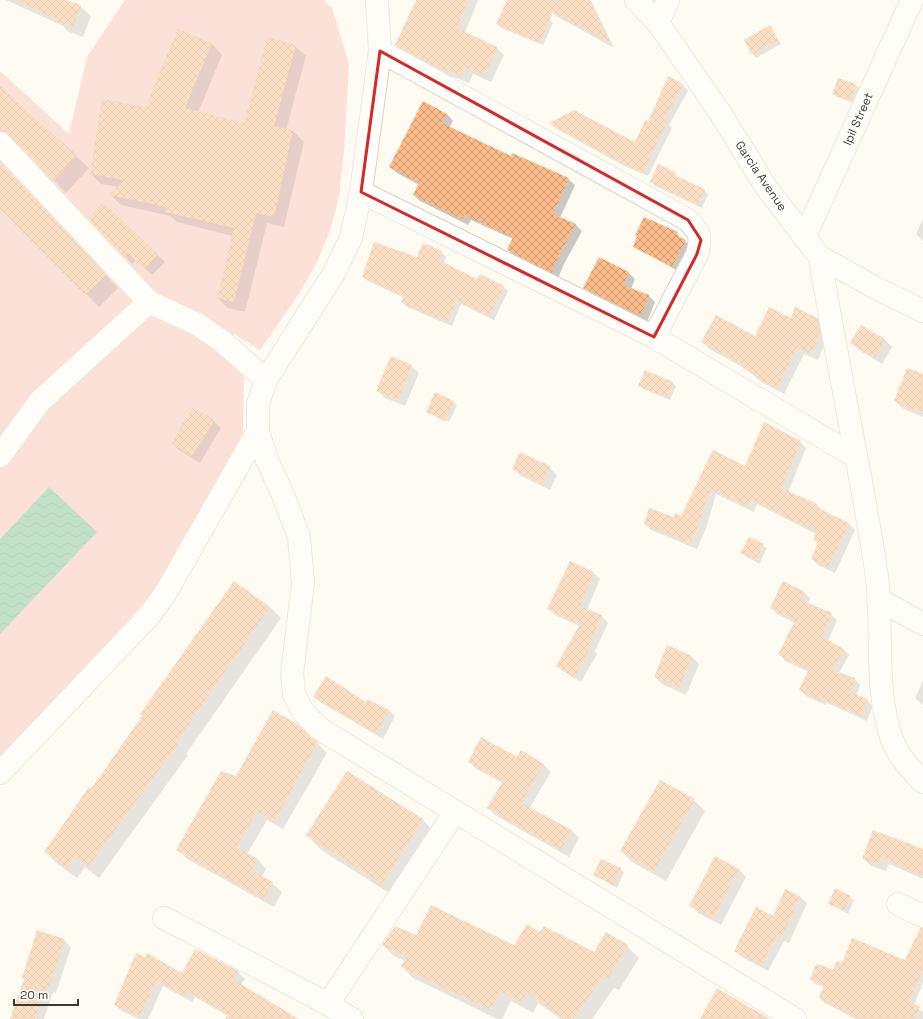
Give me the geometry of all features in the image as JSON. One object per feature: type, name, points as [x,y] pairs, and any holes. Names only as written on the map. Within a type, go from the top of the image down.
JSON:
[{"type":"street","points":[[377,0],[380,51],[361,192],[351,238],[334,273],[266,380],[258,404],[258,432],[267,460],[284,496],[299,537],[303,583],[292,674],[294,694],[303,712],[320,729],[795,1019]]},
{"type":"street","name":"Garcia Avenue","points":[[636,0],[658,23],[719,111],[766,187],[820,257],[923,311]]},
{"type":"street","points":[[658,23],[668,0]]},
{"type":"street","name":"Ipil Street","points":[[804,238],[912,0]]},
{"type":"street","points":[[380,51],[688,220],[697,230],[701,240],[697,254],[654,337]]},
{"type":"street","points":[[0,143],[149,302],[197,324],[222,340],[266,380]]},
{"type":"street","points":[[361,192],[654,337],[856,457]]},
{"type":"street","points":[[820,257],[829,319],[856,457],[876,571],[879,672],[889,730],[903,762],[923,782]]},
{"type":"street","points":[[0,456],[40,401],[149,302]]},
{"type":"street","points":[[0,773],[148,617],[165,594],[258,432]]},
{"type":"street","points":[[878,599],[923,624]]},
{"type":"street","points":[[328,1004],[455,812]]},
{"type":"street","points":[[898,904],[923,916]]},
{"type":"street","points":[[164,918],[328,1004],[352,1019]]},
{"type":"highlighted area","points":[[380,51],[688,220],[701,240],[697,254],[654,337],[361,192]]},
{"type":"shaded area","points":[[125,0],[323,0],[332,8],[349,64],[344,151],[339,197],[330,231],[317,262],[299,294],[260,350],[234,334],[222,355],[244,377],[243,439],[159,585],[0,766],[0,71],[69,134],[87,57]]},
{"type":"water","points":[[49,487],[97,532],[0,634],[0,539]]},
{"type":"building","points":[[16,0],[65,0],[81,5],[73,27],[56,21],[56,19]]},
{"type":"building","points":[[416,0],[468,0],[457,28],[497,47],[484,76],[465,67],[461,76],[447,70],[446,72],[395,45]]},
{"type":"building","points":[[507,0],[589,0],[610,43],[553,12],[540,43],[496,24]]},
{"type":"building","points":[[770,25],[778,40],[752,55],[744,40]]},
{"type":"building","points":[[178,29],[212,43],[185,108],[244,123],[267,37],[296,45],[274,126],[293,130],[274,217],[256,213],[234,302],[217,298],[234,228],[165,212],[166,207],[109,195],[124,180],[90,174],[102,99],[148,107],[151,93]]},
{"type":"building","points":[[668,76],[683,84],[664,120],[667,122],[643,172],[618,161],[549,123],[574,110],[635,142],[646,119],[648,122]]},
{"type":"building","points":[[838,78],[856,84],[850,100],[832,94]]},
{"type":"building","points":[[0,86],[77,155],[53,181],[9,134],[0,131]]},
{"type":"building","points":[[423,101],[447,114],[442,123],[511,156],[512,153],[569,178],[553,214],[576,224],[558,257],[552,273],[507,250],[513,237],[464,215],[462,219],[413,195],[419,183],[389,167]]},
{"type":"building","points":[[0,161],[106,275],[85,295],[0,209]]},
{"type":"building","points":[[658,164],[675,172],[674,175],[705,189],[698,205],[650,182]]},
{"type":"building","points":[[103,202],[158,254],[144,269],[128,253],[124,257],[88,218]]},
{"type":"building","points":[[644,217],[678,232],[676,235],[686,240],[672,267],[633,247],[637,236],[635,235]]},
{"type":"building","points":[[374,242],[417,257],[423,243],[442,251],[439,260],[477,279],[480,274],[504,286],[489,316],[456,300],[447,322],[401,302],[404,296],[362,277]]},
{"type":"building","points":[[599,257],[629,272],[623,285],[649,295],[641,316],[583,288]]},
{"type":"building","points":[[769,307],[791,318],[795,307],[817,318],[820,333],[811,354],[797,347],[777,388],[755,377],[756,374],[743,368],[744,365],[701,342],[716,315],[755,336]]},
{"type":"building","points":[[861,325],[885,339],[875,358],[850,343]]},
{"type":"building","points":[[391,356],[412,365],[398,400],[376,391]]},
{"type":"building","points":[[907,368],[923,374],[923,413],[894,401]]},
{"type":"building","points":[[645,370],[673,382],[667,397],[638,386]]},
{"type":"building","points":[[435,392],[454,401],[444,421],[426,412]]},
{"type":"building","points":[[193,407],[215,420],[192,456],[171,443]]},
{"type":"building","points":[[764,422],[801,441],[781,488],[817,504],[816,507],[849,523],[828,567],[811,559],[818,542],[813,540],[817,531],[785,517],[786,516],[751,499],[748,506],[710,489],[700,522],[690,543],[644,524],[649,508],[674,517],[675,513],[681,516],[713,450],[745,466]]},
{"type":"building","points":[[520,452],[550,466],[542,483],[512,469]]},
{"type":"building","points":[[749,537],[764,544],[756,561],[740,553]]},
{"type":"building","points":[[570,561],[594,572],[580,606],[602,615],[589,645],[591,646],[574,677],[556,666],[580,624],[547,609]]},
{"type":"building","points":[[234,581],[270,607],[176,742],[178,744],[88,867],[74,857],[66,868],[44,852],[89,787],[91,789],[142,716],[140,714]]},
{"type":"building","points":[[783,581],[805,592],[801,600],[832,613],[822,637],[844,649],[832,670],[855,678],[850,692],[868,699],[861,716],[799,690],[809,669],[778,655],[795,620],[770,608]]},
{"type":"building","points":[[667,645],[692,656],[679,688],[654,677]]},
{"type":"building","points":[[326,676],[366,702],[367,699],[389,710],[377,734],[313,697]]},
{"type":"building","points":[[273,710],[297,724],[318,742],[274,821],[257,811],[236,847],[258,859],[251,870],[273,882],[264,899],[176,850],[221,771],[236,776]]},
{"type":"building","points":[[481,737],[517,757],[521,750],[544,764],[521,803],[572,830],[561,850],[487,808],[503,781],[468,762]]},
{"type":"building","points":[[347,771],[423,819],[382,884],[306,835]]},
{"type":"building","points":[[660,780],[695,799],[654,871],[620,851]]},
{"type":"building","points":[[873,830],[923,849],[923,876],[881,857],[879,865],[862,859]]},
{"type":"building","points":[[715,856],[739,869],[713,918],[689,906]]},
{"type":"building","points":[[601,859],[621,868],[613,885],[593,875]]},
{"type":"building","points":[[835,888],[851,896],[844,911],[828,904]]},
{"type":"building","points":[[785,889],[800,896],[782,937],[777,935],[761,965],[734,951],[756,907],[773,916]]},
{"type":"building","points":[[431,905],[514,945],[527,924],[540,932],[544,926],[594,952],[606,932],[628,945],[607,980],[603,977],[573,1019],[564,1019],[527,992],[521,1002],[500,991],[490,1010],[401,967],[406,956],[382,945],[395,926],[416,935]]},
{"type":"building","points":[[920,928],[923,928],[923,969],[909,1001],[920,1007],[914,1019],[859,1019],[819,998],[824,985],[810,979],[816,964],[833,969],[837,961],[842,963],[852,938],[905,960]]},
{"type":"building","points":[[37,930],[65,939],[49,987],[47,986],[35,1019],[10,1019],[24,979],[22,978]]},
{"type":"building","points":[[195,949],[239,971],[234,980],[299,1019],[225,1019],[228,1014],[188,991],[186,996],[156,980],[140,1016],[114,1005],[136,953],[145,957],[147,953],[182,973]]},
{"type":"building","points":[[717,988],[770,1019],[700,1019]]}]
